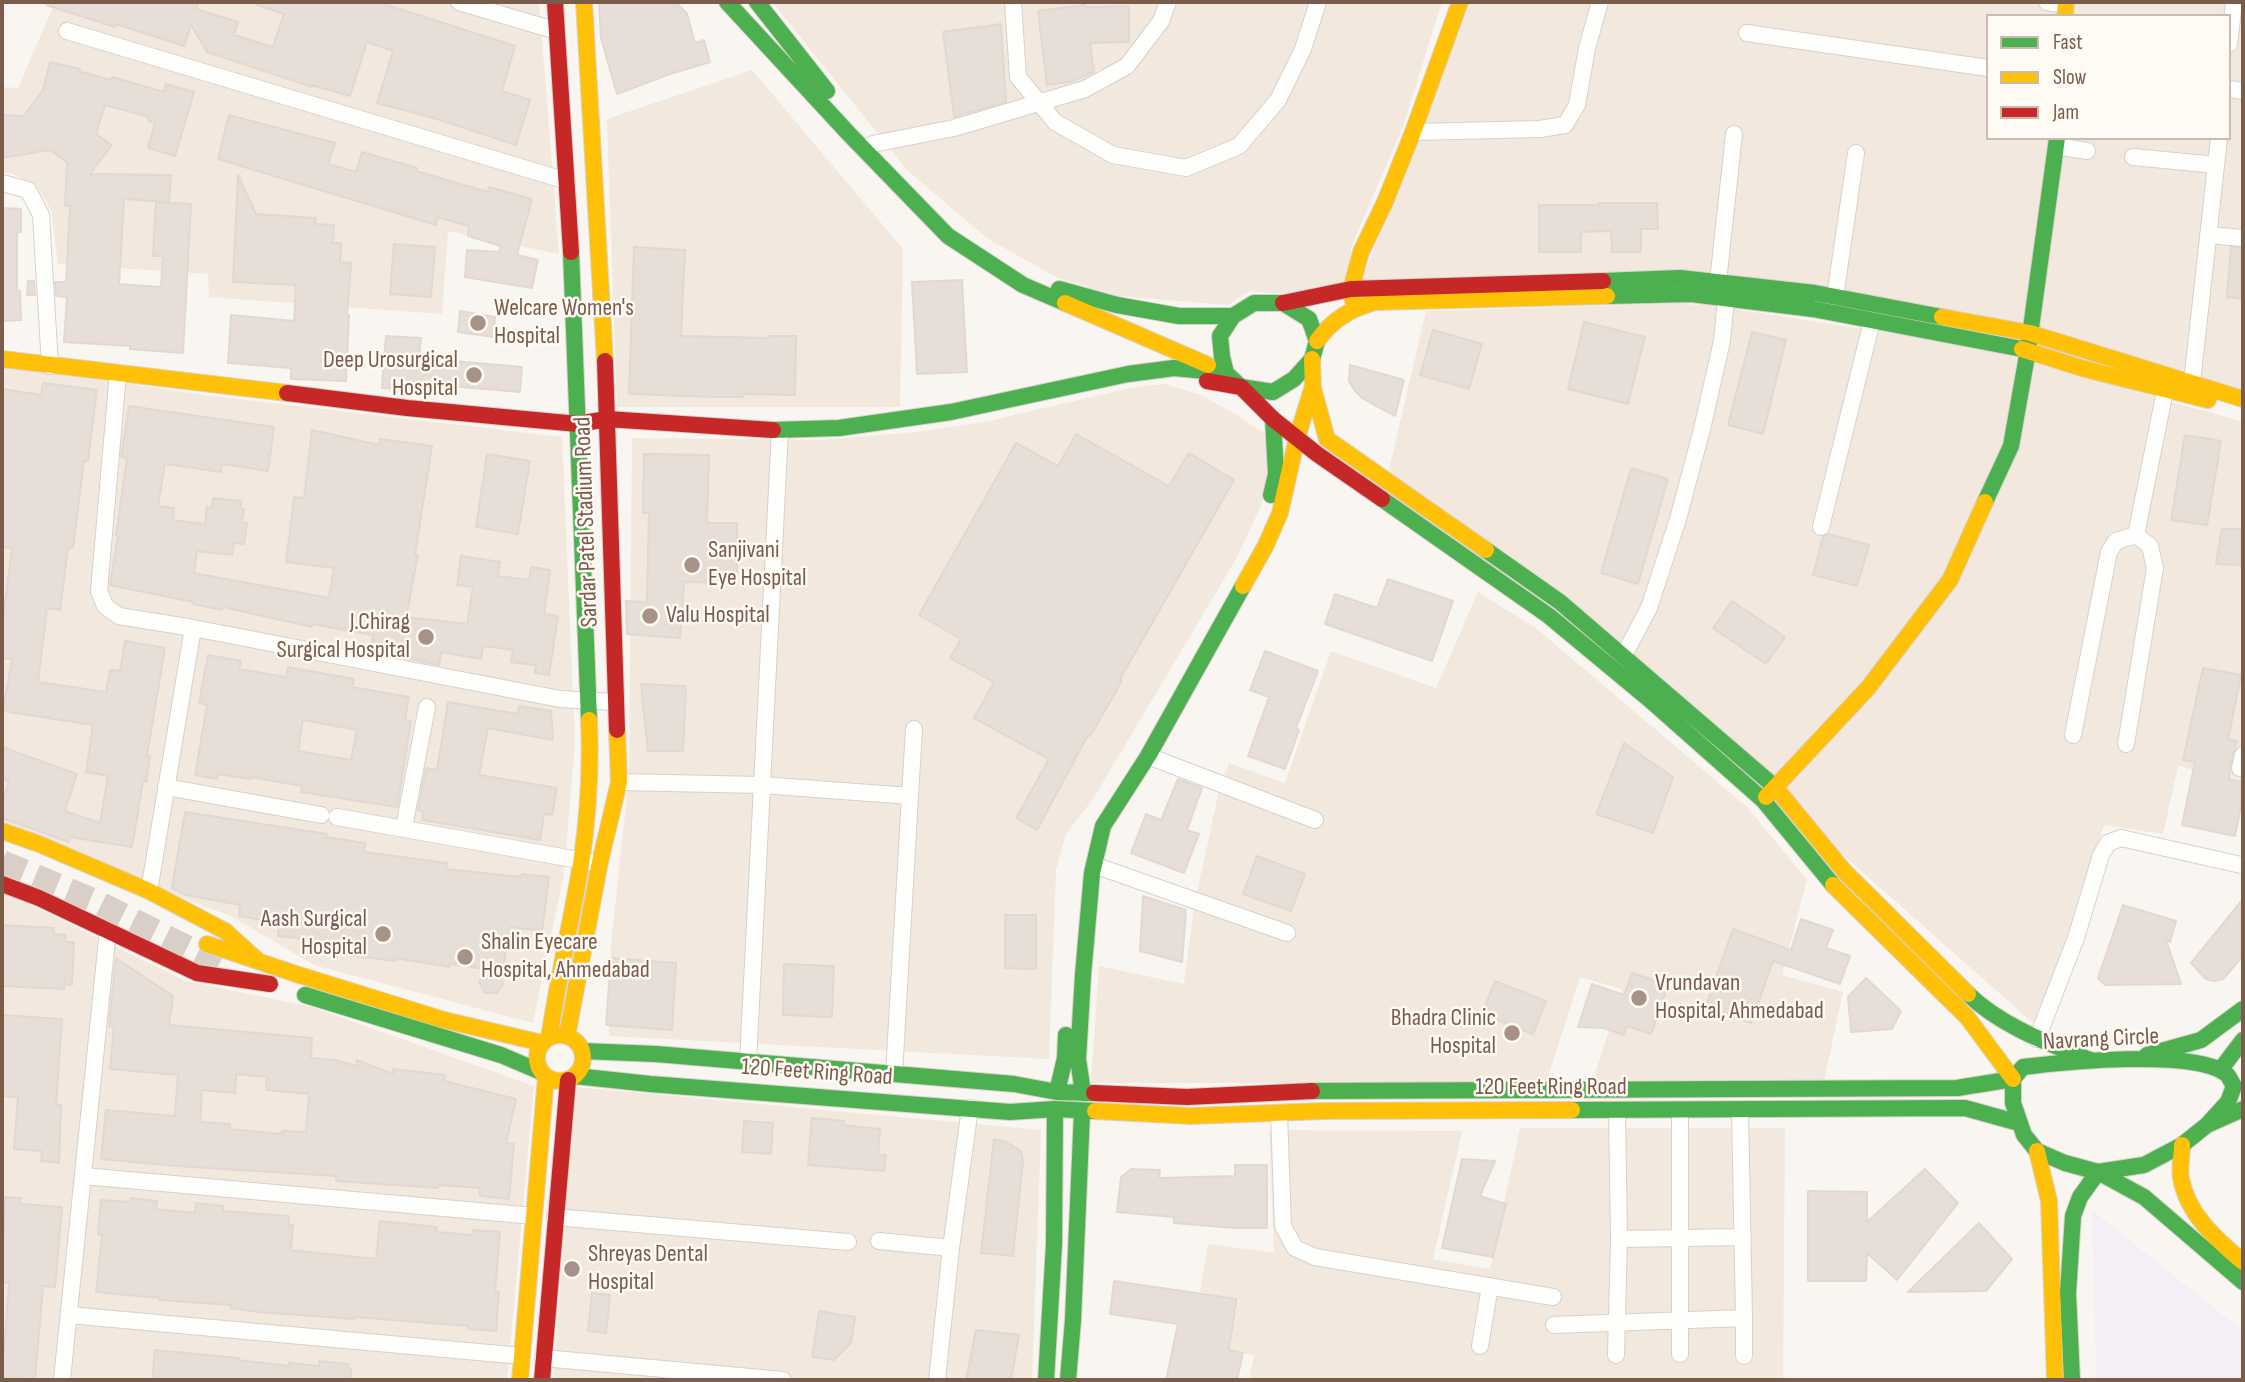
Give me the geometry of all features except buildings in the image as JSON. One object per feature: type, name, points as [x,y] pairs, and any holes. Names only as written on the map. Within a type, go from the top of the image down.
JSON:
[{"type":"street","points":[[459,2],[557,31]]},
{"type":"street","name":"Sardar Patel Stadium Road","points":[[546,1040],[581,862],[590,750],[567,181],[555,2]]},
{"type":"street","name":"Sardar Patel Stadium Road","points":[[567,1036],[600,862],[619,782],[607,419],[584,2]]},
{"type":"street","points":[[727,2],[868,147],[948,236],[1023,285],[1226,373],[1273,419],[1297,438],[1549,616],[1763,800],[1831,883],[1966,1017],[2012,1079],[2013,1103],[2019,1123],[2024,1135],[2037,1151],[2049,1201],[2055,1380]]},
{"type":"street","points":[[757,2],[868,147],[984,249],[1052,286],[1117,305],[1179,316],[1233,316]]},
{"type":"street","points":[[1013,2],[1017,77],[1055,121],[1113,155],[1186,168],[1239,146],[1278,100],[1303,49],[1318,2]]},
{"type":"street","points":[[868,147],[954,128],[1084,89],[1127,65],[1161,21],[1168,2]]},
{"type":"street","points":[[1354,308],[1351,289],[1361,252],[1385,202],[1413,132],[1460,2]]},
{"type":"street","points":[[1413,132],[1565,125],[1577,105],[1587,48],[1600,2]]},
{"type":"street","points":[[2047,2],[2066,7]]},
{"type":"street","points":[[2231,27],[2234,2]]},
{"type":"street","points":[[67,31],[567,181]]},
{"type":"street","points":[[1746,33],[1986,68]]},
{"type":"street","points":[[1718,282],[1734,134]]},
{"type":"street","points":[[2192,382],[2219,140]]},
{"type":"street","points":[[1763,800],[1868,688],[1950,580],[2011,446],[2029,342],[2057,142],[2087,151]]},
{"type":"street","points":[[1835,297],[1856,153]]},
{"type":"street","points":[[2133,157],[2216,165]]},
{"type":"street","points":[[2,183],[29,190],[41,215],[50,366]]},
{"type":"street","points":[[2208,235],[2243,238]]},
{"type":"street","points":[[1226,373],[1220,336],[1233,316],[1254,303],[1283,303],[1351,289],[1680,278],[1835,297],[2192,382],[2243,398]]},
{"type":"street","points":[[2090,1060],[2037,1039],[1978,1004],[1844,870],[1776,788],[1624,655],[1560,602],[1327,439],[1312,388],[1312,359],[1317,341],[1327,326],[1354,308],[1375,302],[1691,294],[1813,309],[1872,321],[2029,342],[2165,391],[2243,412]]},
{"type":"street","points":[[1624,655],[1649,608],[1678,519],[1722,341],[1726,299]]},
{"type":"street","points":[[1283,303],[1309,319],[1317,341]]},
{"type":"street","points":[[1821,527],[1872,321]]},
{"type":"street","points":[[2,359],[407,408],[578,424],[607,419],[780,430],[839,428],[951,412],[1128,374],[1174,368],[1226,373]]},
{"type":"street","points":[[1128,374],[1185,377],[1273,392],[1294,379],[1312,359]]},
{"type":"street","points":[[118,373],[99,592],[105,606],[119,616],[560,699],[615,702]]},
{"type":"street","points":[[1068,1380],[1083,1093],[1079,1047],[1084,962],[1094,865],[1103,826],[1148,756],[1266,545],[1280,513],[1297,438],[1312,388]]},
{"type":"street","points":[[2136,535],[2165,391]]},
{"type":"street","points":[[1046,1380],[1057,1156],[1055,1110],[1065,1058],[1079,871],[1091,821],[1254,540],[1267,509],[1276,474],[1273,419]]},
{"type":"street","points":[[748,1062],[780,430]]},
{"type":"street","points":[[2073,734],[2109,552],[2116,541],[2136,535]]},
{"type":"street","points":[[2126,744],[2155,568],[2150,545],[2136,535]]},
{"type":"street","points":[[149,891],[193,628]]},
{"type":"street","points":[[404,827],[428,707]]},
{"type":"street","points":[[894,1074],[914,729]]},
{"type":"street","points":[[1148,756],[1315,820]]},
{"type":"street","points":[[619,782],[762,785],[910,796]]},
{"type":"street","points":[[166,787],[404,827],[581,862],[600,862]]},
{"type":"street","points":[[2,831],[149,891],[225,931],[261,964]]},
{"type":"street","points":[[2037,1039],[2076,938],[2101,855],[2108,843],[2121,838],[2140,840],[2241,865]]},
{"type":"street","points":[[1094,865],[1287,933]]},
{"type":"street","points":[[2,884],[39,898],[197,973],[283,988]]},
{"type":"street","points":[[62,1380],[108,930]]},
{"type":"street","points":[[206,944],[261,964],[503,1037],[546,1040],[567,1036],[582,1051],[582,1064],[572,1078],[555,1216],[542,1380]]},
{"type":"street","points":[[221,964],[283,988],[501,1055],[557,1081],[572,1078]]},
{"type":"street","points":[[2124,1060],[2201,1041],[2243,1009]]},
{"type":"street","points":[[520,1380],[543,1074],[537,1057],[546,1040]]},
{"type":"street","points":[[2221,1069],[2243,1040]]},
{"type":"street","name":"120 Feet Ring Road","points":[[582,1051],[1014,1084],[1057,1092],[1187,1097],[1333,1091],[1956,1088],[2012,1079]]},
{"type":"street","name":"Navrang Circle","points":[[2012,1079],[2023,1067],[2090,1060],[2170,1059],[2221,1069]]},
{"type":"street","points":[[2221,1069],[2243,1069]]},
{"type":"street","points":[[2072,1380],[2068,1293],[2073,1216],[2080,1197],[2098,1172],[2144,1165],[2182,1144],[2207,1125],[2227,1103],[2234,1088],[2231,1077],[2221,1069]]},
{"type":"street","name":"120 Feet Ring Road","points":[[572,1078],[1010,1112],[1055,1110],[1191,1116],[1324,1111],[1965,1108],[2019,1123]]},
{"type":"street","points":[[937,1380],[970,1108]]},
{"type":"street","points":[[2207,1125],[2243,1109]]},
{"type":"street","points":[[1679,1354],[1681,1110]]},
{"type":"street","points":[[1740,1110],[1744,1356]]},
{"type":"street","points":[[1616,1355],[1619,1239],[1617,1111]]},
{"type":"street","points":[[1279,1113],[1283,1226],[1295,1248],[1315,1257],[1553,1297]]},
{"type":"street","points":[[2182,1144],[2181,1178],[2190,1208],[2243,1262]]},
{"type":"street","points":[[2037,1151],[2065,1163],[2098,1172],[2144,1197],[2243,1282]]},
{"type":"street","points":[[83,1177],[534,1216]]},
{"type":"street","points":[[555,1216],[848,1242]]},
{"type":"street","points":[[1619,1239],[1743,1237]]},
{"type":"street","points":[[879,1241],[951,1248]]},
{"type":"street","points":[[1480,1346],[1490,1286]]},
{"type":"street","points":[[69,1315],[522,1356]]},
{"type":"street","points":[[1554,1325],[1744,1318]]},
{"type":"street","points":[[543,1358],[783,1380]]},
{"type":"shaded area","points":[[55,2],[539,2],[559,254],[448,231],[442,314],[209,297],[208,274],[58,264],[51,210],[36,185],[10,173],[2,173],[2,87],[18,88]]},
{"type":"shaded area","points":[[772,2],[1442,2],[1403,126],[1351,247],[1348,281],[1283,294],[1250,291],[1228,305],[1119,296],[1056,277],[988,239],[907,170]]},
{"type":"shaded area","points":[[1470,2],[2059,2],[2058,14],[1986,14],[1986,140],[2050,140],[2023,326],[1361,283]]},
{"type":"shaded area","points":[[2073,2],[2243,2],[2243,392],[2038,329],[2063,140],[2231,140],[2231,14],[2072,14]]},
{"type":"shaded area","points":[[752,70],[903,249],[900,407],[617,407],[607,119]]},
{"type":"shaded area","points":[[1695,303],[1928,339],[2015,357],[2243,422],[2243,780],[2178,766],[2163,834],[2104,825],[2068,940],[2033,1023],[1841,853],[1389,470],[1426,311]]},
{"type":"shaded area","points":[[2,365],[204,395],[562,437],[575,743],[564,873],[533,1023],[314,965],[231,916],[2,831]]},
{"type":"shaded area","points":[[1165,384],[1201,395],[1265,434],[1269,482],[1236,559],[1093,799],[1066,834],[1056,870],[1049,1059],[609,1036],[611,944],[629,778],[632,438],[821,440],[917,432],[989,421],[1130,388]]},
{"type":"shaded area","points":[[1478,592],[1537,629],[1748,808],[1807,880],[1782,975],[1843,992],[1824,1081],[1593,1080],[1622,989],[1580,977],[1546,1083],[1091,1083],[1099,966],[1184,984],[1194,907],[1218,795],[1229,763],[1285,783],[1331,651],[1436,688]]},
{"type":"shaded area","points":[[2,894],[18,899],[186,981],[312,1007],[534,1086],[507,1380],[2,1380]]},
{"type":"shaded area","points":[[575,1087],[1041,1130],[1032,1380],[553,1380]]},
{"type":"shaded area","points":[[1520,1128],[1785,1128],[1783,1380],[1249,1380],[1254,1356],[1230,1349],[1239,1299],[1200,1292],[1208,1244],[1274,1253],[1269,1130],[1462,1131],[1433,1259],[1490,1269]]},
{"type":"shaded area","points":[[2092,1210],[2243,1331],[2243,1380],[2096,1380]]},
{"type":"tunnel","points":[[2,862],[93,900],[221,964]]},
{"type":"traffic: fast","points":[[727,2],[948,236],[1023,285],[1065,303]]},
{"type":"traffic: fast","points":[[757,2],[827,91]]},
{"type":"traffic: fast","points":[[1985,502],[2011,446],[2028,350],[2057,140]]},
{"type":"traffic: fast","points":[[571,252],[589,720]]},
{"type":"traffic: fast","points":[[1603,281],[1680,278],[1815,293],[1942,317]]},
{"type":"traffic: fast","points":[[1059,289],[1117,305],[1179,316],[1233,316]]},
{"type":"traffic: fast","points":[[1607,296],[1691,294],[1813,309],[2022,349]]},
{"type":"traffic: fast","points":[[1254,303],[1283,303],[1309,319],[1317,341],[1312,359],[1294,379],[1273,392],[1241,387],[1226,373],[1222,357],[1220,336],[1233,316],[1254,303]]},
{"type":"traffic: fast","points":[[773,430],[839,428],[951,412],[1128,374],[1174,368],[1226,373]]},
{"type":"traffic: fast","points":[[1271,495],[1276,474],[1273,419]]},
{"type":"traffic: fast","points":[[1382,499],[1549,616],[1649,699],[1763,800],[1833,885]]},
{"type":"traffic: fast","points":[[1486,550],[1560,602],[1775,787]]},
{"type":"traffic: fast","points":[[1083,1093],[1078,1059],[1083,975],[1092,873],[1103,826],[1148,756],[1243,586]]},
{"type":"traffic: fast","points":[[1968,994],[2010,1024],[2090,1060]]},
{"type":"traffic: fast","points":[[305,995],[501,1055],[541,1072]]},
{"type":"traffic: fast","points":[[2147,1055],[2201,1040],[2243,1009]]},
{"type":"traffic: fast","points":[[1057,1092],[1065,1058],[1066,1035]]},
{"type":"traffic: fast","points":[[2221,1069],[2243,1040]]},
{"type":"traffic: fast","points":[[582,1051],[656,1054],[1014,1084],[1057,1092],[1094,1093]]},
{"type":"traffic: fast","points":[[2207,1125],[2228,1102],[2234,1086],[2226,1074],[2209,1066],[2157,1059],[2096,1060],[2023,1067],[2013,1079],[2013,1103],[2024,1135],[2037,1151],[2065,1163],[2098,1172],[2144,1165],[2182,1145],[2207,1125],[2243,1109]]},
{"type":"traffic: fast","points":[[575,1076],[1010,1112],[1055,1109],[1095,1111]]},
{"type":"traffic: fast","points":[[1312,1091],[1957,1088],[2013,1079]]},
{"type":"traffic: fast","points":[[1572,1110],[1965,1108],[2019,1123]]},
{"type":"traffic: fast","points":[[1046,1380],[1054,1244],[1055,1109]]},
{"type":"traffic: fast","points":[[1068,1380],[1082,1112]]},
{"type":"traffic: fast","points":[[2072,1380],[2068,1293],[2073,1216],[2080,1197],[2098,1172],[2144,1197],[2243,1282]]},
{"type":"traffic: slow","points":[[584,2],[605,361]]},
{"type":"traffic: slow","points":[[1353,301],[1351,289],[1361,252],[1385,202],[1413,132],[1460,2]]},
{"type":"traffic: slow","points":[[2065,14],[2066,2]]},
{"type":"traffic: slow","points":[[1317,341],[1342,316],[1375,302],[1607,296]]},
{"type":"traffic: slow","points":[[1065,303],[1208,365]]},
{"type":"traffic: slow","points":[[1942,317],[2030,333],[2243,399]]},
{"type":"traffic: slow","points":[[2022,349],[2085,369],[2208,400]]},
{"type":"traffic: slow","points":[[2,359],[287,393]]},
{"type":"traffic: slow","points":[[1312,359],[1313,388],[1327,439],[1486,550]]},
{"type":"traffic: slow","points":[[1243,586],[1280,513],[1297,438],[1312,389]]},
{"type":"traffic: slow","points":[[1766,797],[1868,688],[1950,580],[1985,502]]},
{"type":"traffic: slow","points":[[549,1038],[583,846],[589,774],[589,720]]},
{"type":"traffic: slow","points":[[567,1036],[600,862],[619,782],[617,730]]},
{"type":"traffic: slow","points":[[1775,787],[1844,871],[1968,994]]},
{"type":"traffic: slow","points":[[2,831],[149,891],[225,931],[257,960]]},
{"type":"traffic: slow","points":[[1833,885],[1967,1017],[2013,1079]]},
{"type":"traffic: slow","points":[[207,944],[444,1020],[542,1043]]},
{"type":"traffic: slow","points":[[560,1035],[576,1042],[583,1058],[576,1074],[560,1081],[544,1074],[537,1058],[544,1042],[560,1035]]},
{"type":"traffic: slow","points":[[520,1380],[546,1077]]},
{"type":"traffic: slow","points":[[1095,1111],[1191,1116],[1324,1111],[1572,1110]]},
{"type":"traffic: slow","points":[[2182,1145],[2180,1174],[2184,1191],[2196,1215],[2243,1262]]},
{"type":"traffic: slow","points":[[2037,1151],[2049,1201],[2055,1380]]},
{"type":"traffic: jam","points":[[555,2],[571,252]]},
{"type":"traffic: jam","points":[[1283,303],[1351,289],[1603,281]]},
{"type":"traffic: jam","points":[[605,361],[617,730]]},
{"type":"traffic: jam","points":[[1207,381],[1241,387],[1273,419],[1317,454],[1382,499]]},
{"type":"traffic: jam","points":[[287,393],[407,408],[578,424],[607,419],[773,430]]},
{"type":"traffic: jam","points":[[2,884],[39,898],[197,973],[270,984]]},
{"type":"traffic: jam","points":[[542,1380],[568,1080]]},
{"type":"traffic: jam","points":[[1094,1093],[1187,1097],[1312,1091]]},
{"type":"place","name":"Welcare Women's Hospital","points":[[478,323]]},
{"type":"place","name":"Deep Urosurgical Hospital","points":[[474,375]]},
{"type":"place","name":"Sanjivani Eye Hospital","points":[[692,565]]},
{"type":"place","name":"Valu Hospital","points":[[650,616]]},
{"type":"place","name":"J.Chirag Surgical Hospital","points":[[426,637]]},
{"type":"place","name":"Aash Surgical Hospital","points":[[383,934]]},
{"type":"place","name":"Shalin Eyecare Hospital, Ahmedabad","points":[[465,957]]},
{"type":"place","name":"Vrundavan Hospital, Ahmedabad","points":[[1639,998]]},
{"type":"place","name":"Bhadra Clinic Hospital","points":[[1512,1033]]},
{"type":"place","name":"Shreyas Dental Hospital","points":[[572,1269]]}]
